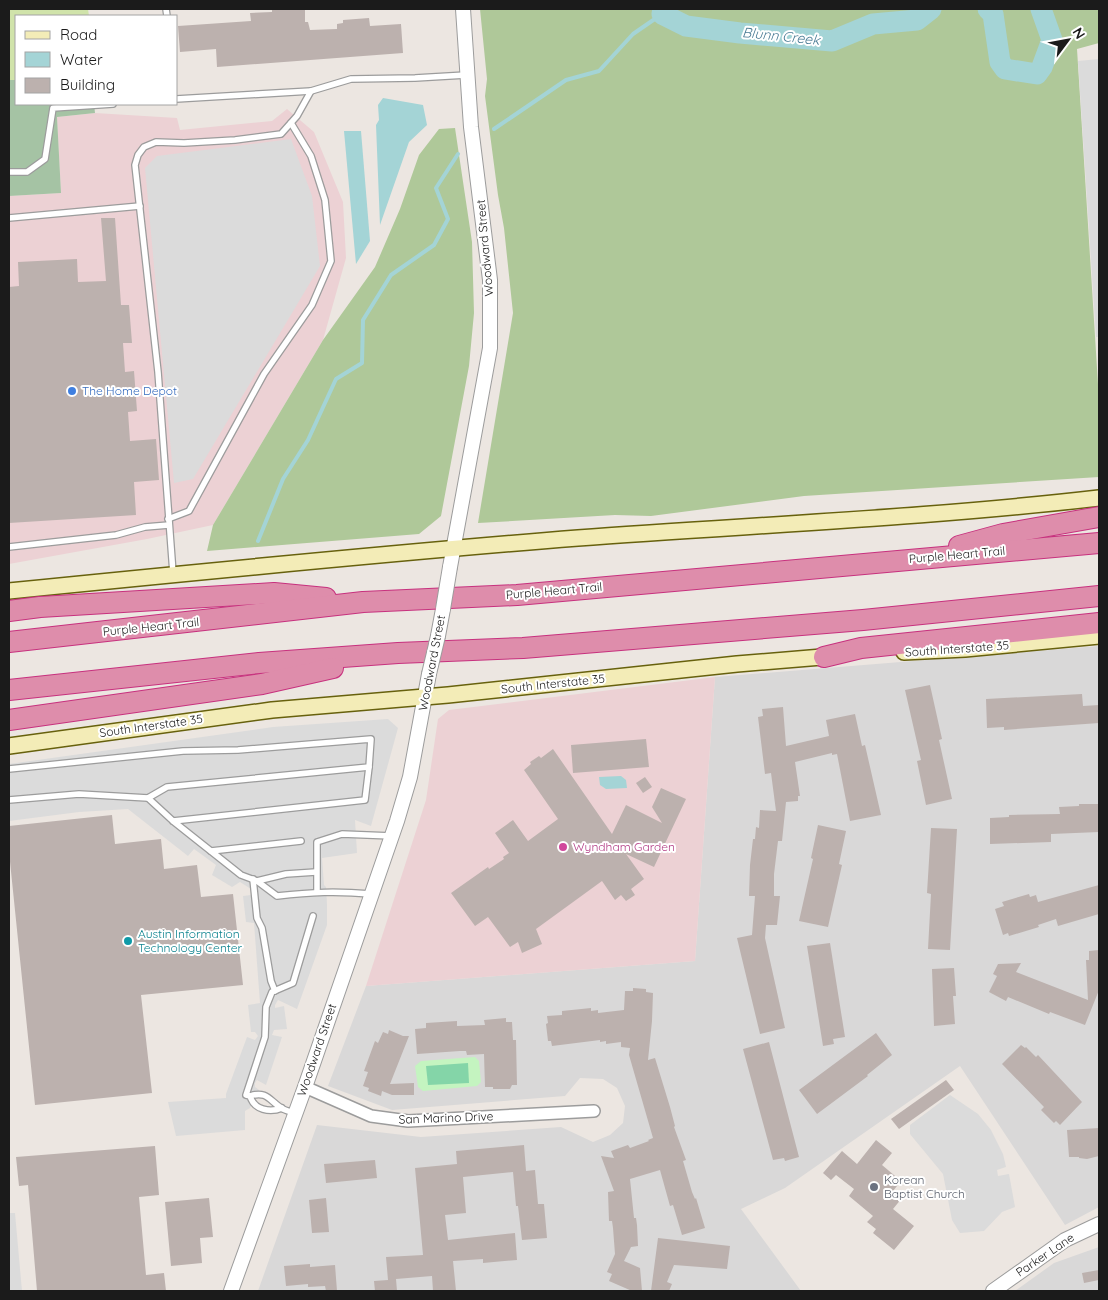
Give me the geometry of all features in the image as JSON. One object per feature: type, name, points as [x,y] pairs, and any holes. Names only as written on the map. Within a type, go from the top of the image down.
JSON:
[{"type":"highway","points":[[906,560],[1003,534],[1099,518]]},
{"type":"highway","name":"Purple Heart Trail","points":[[9,642],[362,602],[518,595],[1099,543]]},
{"type":"highway","points":[[9,612],[40,607],[274,593],[362,602]]},
{"type":"highway","points":[[9,690],[259,663],[398,653],[523,648],[863,620],[1099,596]]},
{"type":"highway","points":[[824,657],[861,648],[1099,623]]},
{"type":"highway","points":[[9,720],[262,684],[398,653]]},
{"type":"main road","points":[[9,591],[581,538],[892,518],[1099,498]]},
{"type":"main road","name":"South Interstate 35","points":[[9,746],[272,710],[425,697],[736,664],[965,649],[1099,636]]},
{"type":"street","name":"Woodward Street","points":[[232,1291],[392,836],[410,776],[490,348],[490,280],[471,127],[463,9]]},
{"type":"street","name":"San Marino Drive","points":[[304,1087],[371,1116],[390,1120],[408,1121],[594,1111]]},
{"type":"street","name":"Parker Lane","points":[[993,1291],[1065,1240],[1099,1224]]},
{"type":"lane","points":[[178,99],[311,91],[350,79],[468,75]]},
{"type":"lane","points":[[173,575],[158,372],[135,165],[138,155],[144,147],[156,142],[184,143],[235,140],[280,134],[297,116],[311,91]]},
{"type":"lane","points":[[9,172],[27,172],[45,159],[53,108],[98,105]]},
{"type":"lane","points":[[9,547],[116,535],[168,522],[189,511],[264,374],[312,305],[330,261],[325,200],[311,156],[291,123]]},
{"type":"lane","points":[[9,218],[140,206]]},
{"type":"lane","points":[[9,769],[183,751],[238,750],[371,739],[365,800],[173,821]]},
{"type":"lane","points":[[9,800],[79,794],[148,798],[167,787],[369,766]]},
{"type":"lane","points":[[148,798],[173,821],[241,875],[255,880],[277,896],[317,891],[371,894]]},
{"type":"lane","points":[[317,891],[317,842],[342,834],[392,836]]},
{"type":"lane","points":[[211,851],[301,841]]},
{"type":"lane","points":[[255,880],[286,874],[316,872]]},
{"type":"lane","points":[[255,880],[257,918],[262,928],[271,981],[275,991]]},
{"type":"lane","points":[[282,1108],[274,1112],[268,1111],[255,1106],[250,1096],[246,1095],[265,1037],[266,1007],[272,992],[293,983],[313,916]]},
{"type":"lane","points":[[250,1096],[258,1093],[268,1097],[282,1108],[295,1113]]},
{"type":"shaded area","points":[[1099,59],[1099,337],[1096,337],[1078,61]]},
{"type":"shaded area","points":[[287,109],[314,132],[343,202],[346,258],[323,340],[213,525],[9,564],[9,196],[61,193],[57,117],[95,113],[177,118],[180,130],[272,121]]},
{"type":"shaded area","points":[[291,139],[312,196],[320,266],[193,479],[174,483],[145,168],[157,156]]},
{"type":"shaded area","points":[[1099,646],[1099,1207],[1065,1225],[960,1066],[785,1188],[741,1209],[801,1291],[258,1291],[317,1125],[421,1137],[561,1127],[593,1142],[610,1135],[623,1123],[625,1106],[617,1088],[603,1079],[580,1078],[565,1096],[392,1110],[328,1086],[366,986],[695,961],[715,677]]},
{"type":"shaded area","points":[[715,677],[695,961],[366,986],[426,800],[438,719],[449,710]]},
{"type":"shaded area","points":[[388,719],[398,728],[371,826],[355,820],[357,853],[322,858],[324,885],[326,887],[327,925],[297,1009],[278,1000],[275,1005],[275,1008],[284,1006],[287,1029],[274,1030],[272,1035],[282,1037],[266,1085],[257,1080],[255,1083],[255,1087],[259,1090],[250,1108],[245,1111],[245,1130],[176,1136],[168,1102],[226,1098],[247,1037],[255,1040],[258,1036],[255,1032],[251,1032],[248,1005],[260,1003],[254,923],[246,922],[243,896],[251,895],[251,889],[240,882],[232,887],[212,875],[216,865],[194,849],[188,856],[128,809],[79,812],[9,821],[9,764],[273,727]]},
{"type":"shaded area","points":[[950,1095],[978,1114],[991,1130],[1003,1154],[1006,1167],[997,1170],[998,1176],[1009,1174],[1015,1207],[1002,1212],[984,1231],[960,1233],[952,1220],[943,1174],[910,1134],[910,1125]]},
{"type":"shaded area","points":[[9,1213],[15,1213],[22,1291],[9,1291]]},
{"type":"shaded area","points":[[1099,1247],[1099,1291],[1015,1291],[1054,1263]]},
{"type":"green space","points":[[9,9],[88,9],[89,15],[15,15],[15,80],[9,80]]},
{"type":"green space","points":[[480,9],[1099,9],[1099,43],[1077,49],[1099,400],[1099,477],[804,496],[651,516],[615,515],[478,523],[513,313],[504,228],[485,96],[487,79]]},
{"type":"green space","points":[[9,80],[15,80],[15,105],[94,105],[95,113],[57,117],[61,193],[9,196]]},
{"type":"green space","points":[[455,128],[472,242],[474,313],[469,366],[441,516],[419,534],[207,551],[213,525],[323,340],[375,267],[400,209],[419,155],[439,129]]},
{"type":"green space","points":[[475,1057],[479,1061],[481,1082],[477,1086],[423,1091],[418,1087],[415,1066],[421,1061]]},
{"type":"green space","points":[[468,1063],[469,1083],[428,1085],[426,1066]]},
{"type":"water","points":[[383,98],[423,105],[427,125],[409,142],[380,225],[376,125],[379,120],[378,105]]},
{"type":"water","points":[[344,131],[361,131],[370,241],[356,264]]},
{"type":"water","points":[[621,776],[626,780],[627,788],[606,789],[600,785],[599,777]]},
{"type":"building","points":[[272,9],[305,9],[305,22],[308,22],[310,30],[337,29],[337,24],[343,23],[343,20],[369,18],[370,26],[401,24],[403,53],[217,67],[216,49],[180,52],[178,26],[251,21],[250,13],[272,12]]},
{"type":"building","name":"The Home Depot","points":[[101,218],[115,218],[121,305],[129,305],[132,343],[123,343],[125,372],[134,371],[137,411],[128,412],[130,441],[156,439],[159,480],[134,482],[136,515],[9,523],[9,287],[19,286],[18,262],[77,259],[78,282],[106,281]]},
{"type":"building","points":[[930,685],[942,739],[939,740],[952,799],[926,805],[917,761],[921,760],[905,690]]},
{"type":"building","points":[[1082,694],[1083,706],[1099,705],[1099,723],[1004,730],[1004,727],[987,728],[986,699]]},
{"type":"building","points":[[783,707],[786,746],[829,736],[826,720],[855,714],[862,746],[865,745],[881,815],[850,821],[837,754],[832,755],[832,753],[795,762],[800,796],[798,796],[798,801],[786,802],[782,841],[778,841],[774,874],[774,896],[780,896],[777,925],[766,925],[765,938],[785,1028],[760,1034],[737,938],[752,935],[755,896],[749,896],[750,865],[753,839],[755,839],[756,827],[759,828],[760,810],[776,811],[771,773],[765,774],[758,717],[763,716],[762,709]]},
{"type":"building","points":[[646,739],[649,767],[573,773],[571,745]]},
{"type":"building","name":"Wyndham Garden","points":[[553,749],[612,834],[626,805],[662,823],[652,807],[661,788],[686,799],[654,867],[626,854],[644,879],[631,889],[635,895],[626,901],[621,895],[615,900],[602,881],[536,929],[542,944],[522,953],[518,942],[510,947],[488,917],[475,926],[451,893],[488,867],[489,869],[504,859],[503,857],[509,853],[495,833],[513,820],[528,841],[558,819],[524,770],[531,764],[530,762],[539,756],[541,758]]},
{"type":"building","points":[[645,777],[652,787],[643,793],[636,783]]},
{"type":"building","points":[[1079,804],[1099,804],[1099,832],[1051,834],[1051,842],[990,844],[990,818],[1009,817],[1009,815],[1060,814],[1059,807],[1079,806]]},
{"type":"building","name":"Austin Information Technology Center","points":[[112,815],[115,844],[161,839],[164,869],[197,865],[201,897],[233,894],[243,985],[141,995],[152,1093],[35,1105],[9,852],[9,826]]},
{"type":"building","points":[[818,825],[846,831],[839,864],[842,865],[828,927],[799,921],[813,859],[811,858]]},
{"type":"building","points":[[931,828],[957,829],[950,950],[928,949],[931,894],[927,893]]},
{"type":"building","points":[[1099,885],[1099,914],[1058,926],[1056,919],[1038,925],[1039,927],[1009,936],[1008,933],[1003,935],[995,909],[1004,906],[1002,902],[1029,894],[1030,897],[1036,895],[1038,902]]},
{"type":"building","points":[[830,943],[845,1037],[833,1039],[834,1044],[823,1046],[807,946]]},
{"type":"building","points":[[1099,950],[1099,990],[1085,1025],[1050,1012],[1049,1014],[1008,997],[1006,1001],[989,992],[997,976],[993,974],[998,964],[1021,963],[1016,972],[1088,1000],[1086,960],[1089,960],[1089,951]]},
{"type":"building","points":[[954,968],[955,1024],[934,1026],[932,969]]},
{"type":"building","points":[[633,988],[646,989],[646,992],[653,993],[648,1060],[655,1058],[674,1127],[686,1160],[683,1161],[692,1192],[696,1198],[705,1228],[682,1235],[673,1205],[670,1206],[660,1170],[630,1179],[638,1246],[631,1247],[624,1261],[640,1268],[642,1291],[632,1291],[609,1281],[612,1274],[607,1272],[615,1254],[612,1221],[609,1221],[608,1192],[614,1191],[601,1156],[614,1158],[611,1151],[628,1145],[630,1148],[653,1138],[629,1055],[630,1048],[621,1047],[621,1042],[606,1044],[606,1041],[600,1042],[600,1040],[552,1046],[551,1041],[548,1041],[546,1024],[548,1023],[547,1016],[562,1015],[562,1011],[591,1008],[591,1011],[598,1010],[598,1013],[624,1010],[625,991],[633,991]]},
{"type":"building","points":[[506,1018],[506,1022],[512,1022],[513,1040],[516,1040],[517,1085],[512,1085],[510,1089],[485,1087],[484,1054],[467,1055],[466,1051],[460,1051],[417,1054],[415,1029],[426,1028],[426,1023],[457,1021],[457,1026],[485,1025],[484,1020]]},
{"type":"building","points":[[389,1030],[403,1036],[409,1036],[390,1084],[414,1083],[414,1095],[392,1095],[382,1091],[381,1096],[368,1091],[369,1088],[363,1086],[368,1072],[364,1071],[375,1041],[378,1043],[383,1032],[388,1034]]},
{"type":"building","points":[[876,1033],[892,1055],[868,1076],[817,1114],[799,1090]]},
{"type":"building","points":[[769,1042],[799,1157],[785,1161],[784,1158],[773,1160],[743,1049]]},
{"type":"building","points":[[1021,1045],[1026,1047],[1036,1057],[1038,1055],[1082,1102],[1060,1125],[1056,1121],[1054,1123],[1041,1110],[1044,1107],[1002,1064]]},
{"type":"building","points":[[946,1080],[954,1090],[899,1129],[891,1119]]},
{"type":"building","points":[[1099,1128],[1099,1156],[1087,1159],[1069,1157],[1067,1130]]},
{"type":"building","name":"Korean Baptist Church","points":[[876,1140],[892,1153],[882,1165],[901,1181],[893,1191],[902,1198],[893,1209],[914,1226],[894,1250],[873,1233],[876,1229],[867,1222],[873,1216],[849,1196],[854,1189],[836,1175],[831,1180],[823,1173],[842,1151],[857,1164]]},
{"type":"building","points":[[524,1145],[526,1171],[535,1170],[538,1204],[544,1204],[547,1238],[522,1240],[513,1172],[463,1177],[466,1213],[445,1215],[448,1240],[515,1233],[517,1260],[483,1263],[483,1259],[453,1261],[456,1291],[433,1291],[432,1276],[396,1279],[397,1291],[375,1291],[374,1281],[388,1280],[386,1257],[423,1255],[415,1168],[457,1164],[456,1151]]},
{"type":"building","points":[[155,1146],[159,1195],[139,1197],[146,1275],[164,1273],[166,1291],[37,1291],[28,1185],[19,1186],[16,1157]]},
{"type":"building","points":[[375,1160],[377,1178],[326,1183],[324,1164]]},
{"type":"building","points":[[209,1198],[213,1237],[200,1238],[202,1263],[171,1266],[165,1202]]},
{"type":"building","points":[[326,1198],[329,1232],[312,1233],[309,1200]]},
{"type":"building","points":[[658,1238],[730,1246],[727,1269],[674,1265],[667,1282],[672,1284],[669,1291],[651,1291]]},
{"type":"building","points":[[310,1264],[310,1267],[335,1265],[337,1291],[326,1291],[325,1286],[308,1287],[308,1284],[286,1286],[284,1266]]},
{"type":"building","points":[[1099,1270],[1099,1280],[1084,1283],[1082,1273]]},
{"type":"waterway","name":"Blunn Creek","points":[[663,9],[662,14],[686,26],[832,41],[873,24],[917,20],[931,9]]},
{"type":"waterway","name":"Blunn Creek","points":[[988,9],[993,14],[1000,62],[1005,69],[1037,74],[1042,67],[1052,40],[1041,9]]},
{"type":"waterway","points":[[494,129],[566,80],[599,71],[633,34],[662,14]]},
{"type":"waterway","points":[[258,541],[283,479],[308,440],[336,379],[362,363],[363,320],[391,275],[434,245],[448,219],[436,188],[458,154]]},
{"type":"place","name":"The Home Depot","points":[[72,391]]},
{"type":"place","name":"Wyndham Garden","points":[[563,847]]},
{"type":"place","name":"Austin Information Technology Center","points":[[128,941]]},
{"type":"place","name":"Korean Baptist Church","points":[[874,1187]]}]
